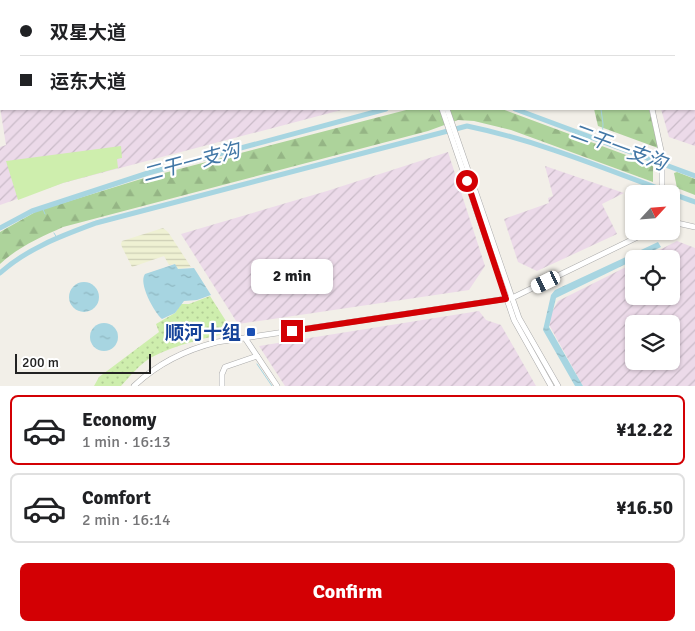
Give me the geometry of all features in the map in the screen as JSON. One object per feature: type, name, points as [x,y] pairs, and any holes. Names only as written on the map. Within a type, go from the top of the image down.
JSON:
[{"type":"street","points":[[442,110],[456,143],[509,298],[514,320],[551,386]]},
{"type":"street","points":[[447,110],[456,143]]},
{"type":"street","points":[[652,110],[662,155],[662,185]]},
{"type":"street","points":[[680,223],[695,227]]},
{"type":"street","points":[[134,386],[158,366],[182,353],[218,342],[509,298],[631,240]]},
{"type":"street","points":[[509,298],[558,386]]},
{"type":"street","points":[[245,338],[277,386]]},
{"type":"street","points":[[222,386],[222,374],[225,367],[257,356]]},
{"type":"shaded area","points":[[0,110],[341,110],[63,183],[0,205],[0,147],[6,145]]},
{"type":"shaded area","points":[[661,110],[695,110],[695,146],[669,137]]},
{"type":"shaded area","points":[[448,152],[485,266],[469,290],[238,324],[181,234],[327,191]]},
{"type":"shaded area","points":[[545,166],[624,193],[602,204],[617,234],[537,271],[518,262],[504,219],[549,203],[548,198],[553,196]]},
{"type":"shaded area","points":[[677,241],[695,248],[695,386],[583,386],[547,321],[558,301],[625,268],[625,305],[680,305],[680,250],[660,250]]},
{"type":"shaded area","points":[[479,311],[486,320],[501,325],[536,386],[285,386],[259,346]]},
{"type":"green space","points":[[406,110],[505,110],[653,165],[653,182],[511,130],[474,121],[458,120],[428,131],[63,227],[22,247],[0,264],[0,232],[37,211],[141,179]]},
{"type":"green space","points":[[594,110],[649,110],[658,148],[598,126]]},
{"type":"green space","points":[[121,146],[122,158],[117,159],[118,168],[63,183],[18,200],[6,161]]},
{"type":"green space","points":[[677,172],[695,179],[695,195],[680,189],[680,185],[676,185],[674,173]]},
{"type":"green space","points":[[163,228],[168,232],[191,267],[178,269],[174,264],[169,265],[164,256],[132,267],[122,247],[122,241]]},
{"type":"green space","points":[[210,296],[233,332],[202,339],[162,352],[139,367],[121,386],[94,386],[99,377],[159,332],[156,324],[175,313],[181,304],[189,304]]},
{"type":"water","points":[[658,242],[661,247],[655,250],[641,250]]},
{"type":"water","points":[[625,257],[625,264],[556,298],[549,327],[583,386],[575,386],[543,330],[551,295],[555,290]]},
{"type":"water","points":[[175,264],[178,269],[194,268],[211,295],[197,300],[184,301],[175,313],[162,319],[148,297],[143,278],[145,274]]},
{"type":"water","points":[[84,282],[94,287],[99,297],[94,307],[84,312],[74,307],[69,297],[74,287]]},
{"type":"water","points":[[104,323],[114,327],[118,337],[114,347],[104,351],[94,347],[90,337],[94,327]]},
{"type":"waterway","name":"二干一支沟","points":[[0,228],[32,211],[148,173],[382,110]]},
{"type":"waterway","name":"二干一支沟","points":[[518,110],[695,176]]},
{"type":"waterway","points":[[601,110],[602,141]]},
{"type":"waterway","points":[[0,273],[33,250],[96,223],[467,126],[554,150],[695,202]]},
{"type":"waterway","name":"二干一支沟","points":[[42,207],[45,214]]},
{"type":"waterway","points":[[54,233],[57,238]]},
{"type":"waterway","points":[[257,364],[272,386]]},
{"type":"place","name":"顺河十组","points":[[251,332]]},
{"type":"route","points":[[292,331],[506,299],[467,181]]}]
